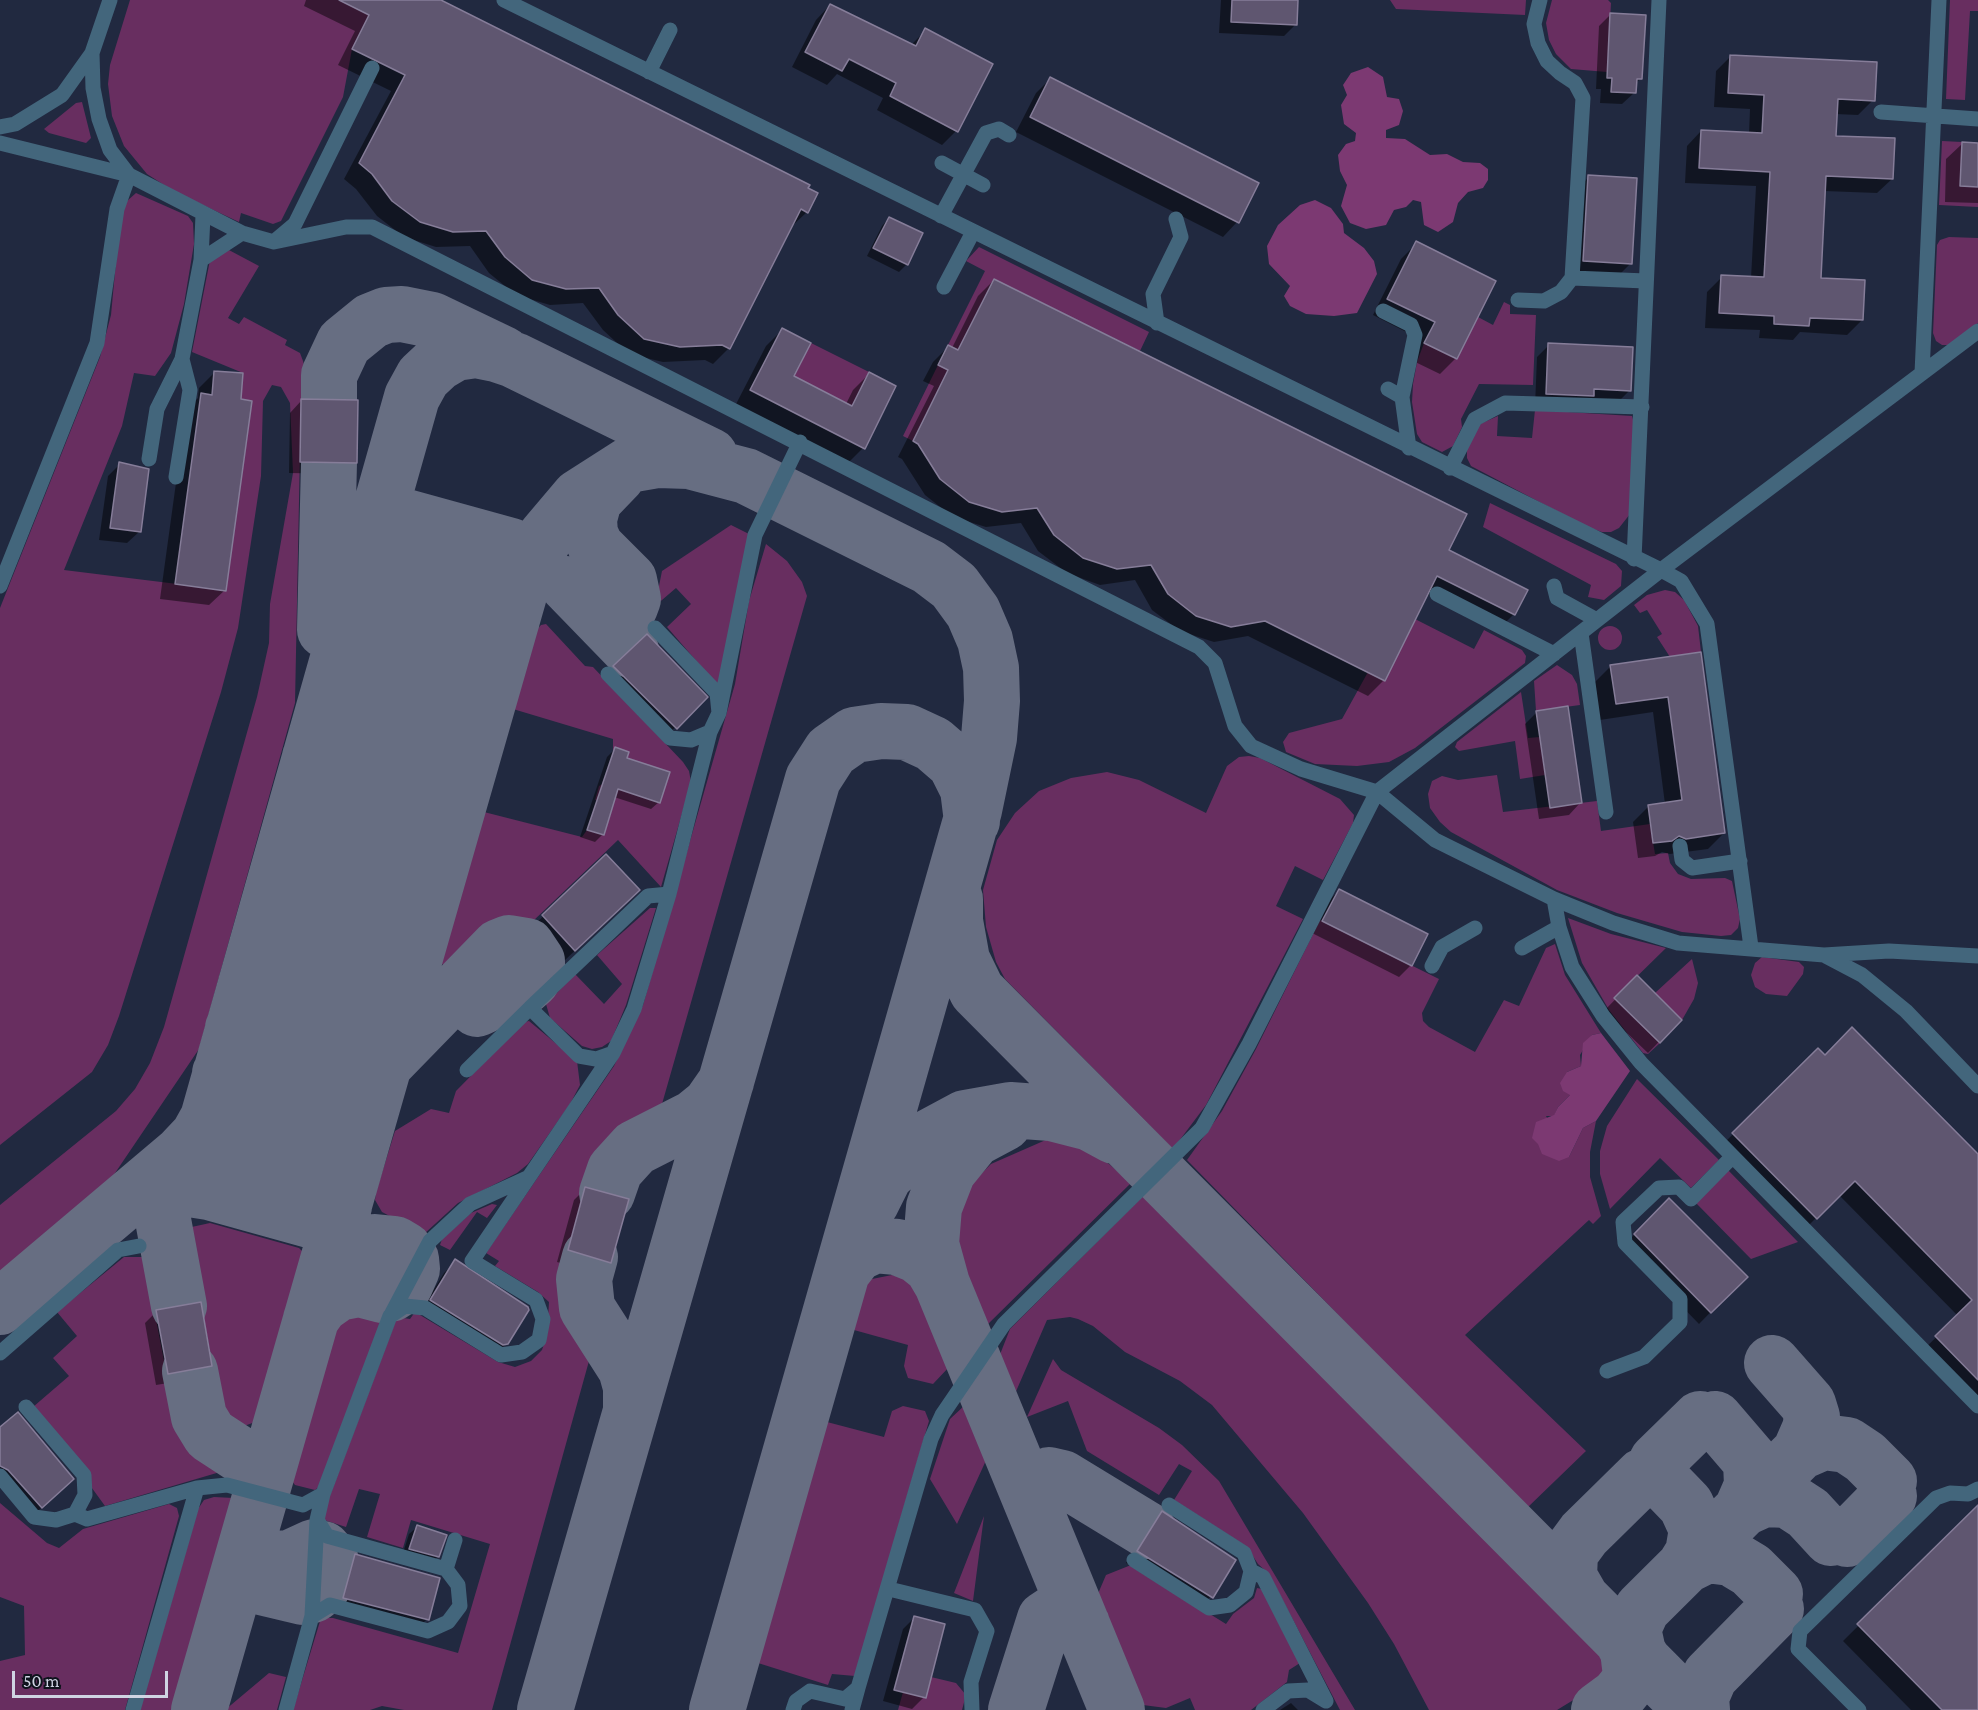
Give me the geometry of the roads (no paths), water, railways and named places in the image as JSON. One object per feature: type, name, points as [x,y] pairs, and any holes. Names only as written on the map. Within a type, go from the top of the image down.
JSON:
[{"type":"lane","points":[[0,127],[15,124],[62,96],[92,53],[110,0]]},
{"type":"lane","points":[[504,0],[1634,559],[1681,580],[1707,624],[1751,947]]},
{"type":"lane","points":[[1518,300],[1544,301],[1561,292],[1572,278],[1583,98],[1575,83],[1560,74],[1547,61],[1538,43],[1534,24],[1540,0]]},
{"type":"lane","points":[[1634,559],[1659,0]]},
{"type":"lane","points":[[1922,373],[1939,0]]},
{"type":"lane","points":[[649,72],[670,30]]},
{"type":"lane","points":[[92,53],[93,88],[99,119],[110,150],[129,175]]},
{"type":"lane","points":[[274,242],[295,224],[372,68]]},
{"type":"lane","points":[[1881,112],[1978,118]]},
{"type":"lane","points":[[941,216],[986,133],[999,129],[1009,135]]},
{"type":"lane","points":[[0,143],[129,175],[203,215],[242,233],[274,242],[346,227],[372,227],[800,442],[1199,647],[1215,663],[1235,726],[1251,746],[1301,769],[1377,792],[1435,840],[1554,899],[1613,923],[1678,943],[1751,947],[1824,955],[1889,951],[1978,956]]},
{"type":"lane","points":[[942,163],[983,185]]},
{"type":"lane","points":[[0,586],[97,344],[117,209],[129,175]]},
{"type":"lane","points":[[149,459],[156,409],[182,359],[201,260],[203,215]]},
{"type":"lane","points":[[1157,323],[1153,294],[1181,237],[1176,219]]},
{"type":"lane","points":[[944,287],[973,232]]},
{"type":"lane","points":[[201,260],[242,233]]},
{"type":"lane","points":[[1150,270],[1155,288]]},
{"type":"lane","points":[[1572,278],[1646,281]]},
{"type":"lane","points":[[1383,311],[1411,325],[1415,335],[1402,397],[1409,448]]},
{"type":"lane","points":[[852,1710],[932,1439],[942,1415],[1004,1324],[1202,1128],[1249,1044],[1377,792],[1661,570],[1978,331]]},
{"type":"lane","points":[[176,477],[190,390],[182,359]]},
{"type":"lane","points":[[1388,389],[1402,397]]},
{"type":"lane","points":[[1450,468],[1475,419],[1505,403],[1642,407]]},
{"type":"lane","points":[[390,1316],[405,1306],[425,1308],[501,1355],[522,1352],[539,1340],[543,1319],[536,1300],[472,1261],[613,1053],[634,1009],[669,894],[710,732],[719,713],[755,535],[800,442]]},
{"type":"lane","points":[[1554,586],[1557,598],[1597,620]]},
{"type":"lane","points":[[1437,594],[1554,654]]},
{"type":"lane","points":[[656,628],[717,693],[719,713]]},
{"type":"lane","points":[[1581,633],[1606,812]]},
{"type":"lane","points":[[608,674],[670,738],[691,740],[710,732]]},
{"type":"lane","points":[[1680,846],[1682,860],[1692,868],[1740,861]]},
{"type":"lane","points":[[467,1070],[648,896],[669,894]]},
{"type":"lane","points":[[1554,899],[1559,927],[1572,967],[1603,1016],[1648,1072],[1978,1406]]},
{"type":"lane","points":[[1522,948],[1559,927]]},
{"type":"lane","points":[[1432,966],[1442,947],[1475,928]]},
{"type":"lane","points":[[1824,955],[1862,975],[1906,1011],[1978,1086]]},
{"type":"lane","points":[[530,1008],[579,1056],[596,1059],[613,1053]]},
{"type":"lane","points":[[1607,1371],[1644,1357],[1680,1322],[1680,1299],[1625,1243],[1623,1222],[1659,1188],[1679,1187],[1691,1199],[1732,1157]]},
{"type":"lane","points":[[286,1710],[312,1616],[317,1520],[323,1494],[390,1316],[430,1241],[470,1204],[529,1177]]},
{"type":"lane","points":[[0,1353],[118,1250],[139,1246]]},
{"type":"lane","points":[[26,1407],[84,1475],[85,1495],[75,1514]]},
{"type":"lane","points":[[0,1476],[34,1517],[56,1520],[75,1514],[87,1519],[197,1488],[226,1485],[303,1505],[323,1494]]},
{"type":"lane","points":[[133,1710],[197,1488]]},
{"type":"lane","points":[[1859,1710],[1798,1649],[1800,1631],[1936,1498],[1950,1493],[1968,1494],[1978,1489]]},
{"type":"lane","points":[[1134,1560],[1209,1608],[1230,1605],[1246,1592],[1251,1571],[1244,1552],[1169,1505]]},
{"type":"lane","points":[[312,1616],[330,1605],[428,1631],[448,1622],[460,1606],[458,1585],[446,1569],[327,1536],[317,1520]]},
{"type":"lane","points":[[446,1569],[455,1540]]},
{"type":"lane","points":[[1251,1571],[1263,1577],[1328,1706]]},
{"type":"lane","points":[[889,1588],[975,1610],[987,1632],[971,1682],[972,1710]]},
{"type":"lane","points":[[793,1710],[796,1701],[810,1691],[845,1699],[858,1688]]},
{"type":"lane","points":[[1263,1710],[1288,1691],[1308,1690],[1328,1706]]}]
